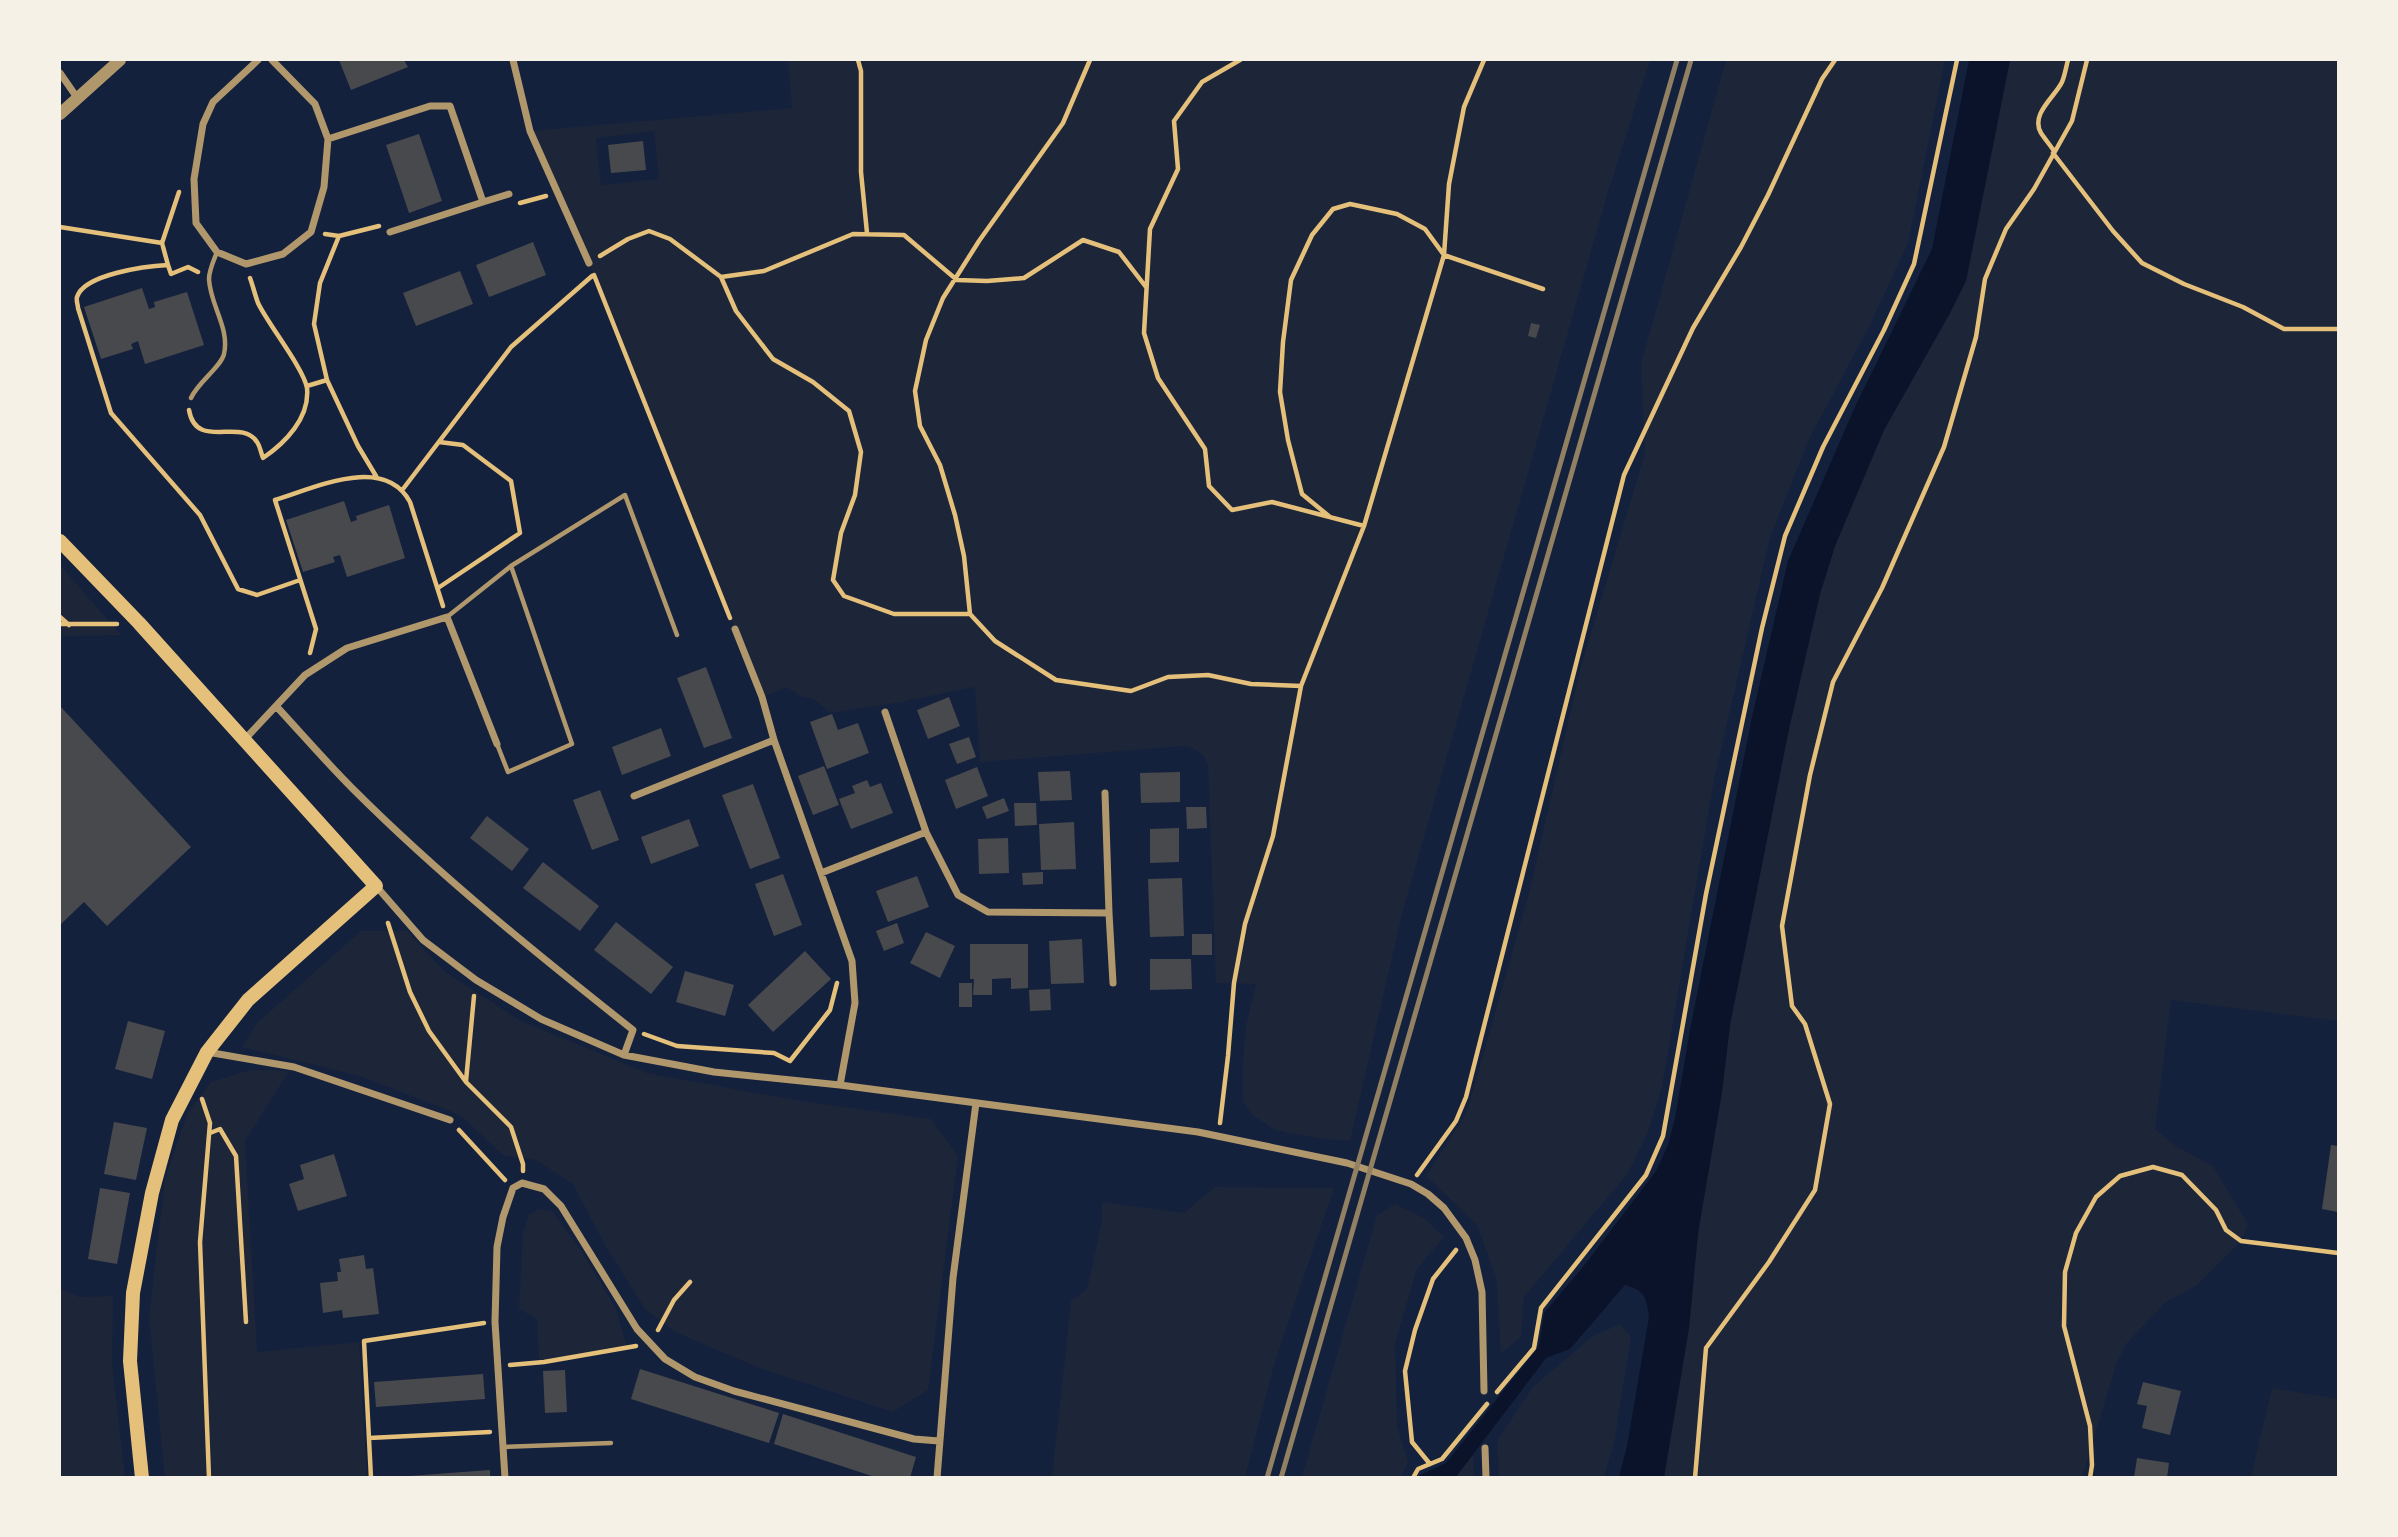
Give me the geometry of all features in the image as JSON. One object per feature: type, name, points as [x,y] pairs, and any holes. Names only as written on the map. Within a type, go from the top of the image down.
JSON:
[{"type":"main road","points":[[60,541],[139,623],[376,886],[248,1000],[207,1052],[172,1120],[152,1193],[133,1293],[130,1361],[142,1478]]},
{"type":"street","points":[[60,114],[120,60]]},
{"type":"street","points":[[258,60],[213,102],[203,124],[194,179],[196,223],[217,252],[246,264],[284,254],[311,232],[324,187],[328,139],[315,104],[272,60]]},
{"type":"street","points":[[513,60],[530,131],[589,263]]},
{"type":"street","points":[[60,73],[78,99]]},
{"type":"street","points":[[328,139],[430,106],[450,106],[483,202]]},
{"type":"street","points":[[390,232],[509,194]]},
{"type":"street","points":[[244,740],[305,676],[347,648],[447,617],[497,744]]},
{"type":"street","points":[[735,629],[762,697],[774,740],[852,961],[855,1003],[840,1085]]},
{"type":"street","points":[[276,706],[353,789],[438,867],[566,977],[633,1030],[624,1055]]},
{"type":"street","points":[[885,712],[926,832],[958,895],[988,912],[1109,913]]},
{"type":"street","points":[[634,796],[774,740]]},
{"type":"street","points":[[1105,793],[1113,983]]},
{"type":"street","points":[[821,873],[926,832]]},
{"type":"street","points":[[376,886],[423,940],[475,980],[541,1019],[624,1055],[714,1072],[840,1085],[1218,1135],[1347,1163],[1411,1184],[1429,1194],[1444,1208],[1466,1238],[1475,1260],[1482,1292],[1484,1391]]},
{"type":"street","points":[[207,1052],[294,1067],[450,1120]]},
{"type":"street","points":[[937,1478],[953,1278],[976,1103]]},
{"type":"street","points":[[505,1478],[495,1322],[497,1247],[513,1188],[522,1183],[544,1189],[561,1206],[637,1329],[665,1359],[695,1377],[734,1391],[914,1440],[939,1441]]},
{"type":"street","points":[[1485,1448],[1486,1478]]},
{"type":"lane","points":[[191,398],[197,386],[224,357],[225,335],[215,308],[209,277],[217,252]]},
{"type":"lane","points":[[447,617],[511,566],[625,495],[677,635]]},
{"type":"lane","points":[[497,744],[508,772],[572,744],[511,566]]},
{"type":"lane","points":[[504,1447],[611,1443]]},
{"type":"path","points":[[858,60],[861,172],[867,233]]},
{"type":"path","points":[[1090,60],[1063,123],[979,241],[957,280],[943,298],[926,340],[915,391],[919,426],[940,466],[955,515],[964,556],[970,614],[995,641],[1056,680],[1131,691],[1168,677],[1208,675],[1251,684],[1301,686]]},
{"type":"path","points":[[1240,60],[1202,82],[1174,121],[1178,169],[1150,229],[1144,333],[1158,378],[1205,449],[1209,486],[1232,510],[1272,502],[1364,526]]},
{"type":"path","points":[[1218,1135],[1238,959],[1245,923],[1273,836],[1301,686],[1364,526],[1444,255],[1448,184],[1464,107],[1484,60]]},
{"type":"path","points":[[1411,1184],[1456,1121],[1466,1097],[1624,475],[1693,328],[1741,247],[1822,79],[1835,60]]},
{"type":"path","points":[[1527,1354],[1534,1348],[1541,1308],[1646,1175],[1664,1136],[1709,881],[1762,628],[1785,536],[1823,447],[1884,330],[1914,264],[1957,60]]},
{"type":"path","points":[[2068,60],[2062,82],[2040,115],[2038,124],[2041,134],[2049,140],[2054,152],[2113,231],[2142,263],[2184,284],[2243,307],[2284,329],[2339,329]]},
{"type":"path","points":[[1695,1478],[1706,1348],[1769,1262],[1815,1190],[1830,1104],[1805,1024],[1792,1006],[1782,926],[1810,775],[1833,682],[1882,588],[1944,447],[1976,337],[1985,279],[2006,229],[2034,189],[2072,121],[2087,60]]},
{"type":"path","points":[[180,190],[162,243],[168,265],[171,274],[188,267],[209,277]]},
{"type":"path","points":[[509,194],[512,205],[557,193]]},
{"type":"path","points":[[1334,519],[1302,495],[1288,440],[1280,392],[1291,279],[1312,235],[1333,209],[1350,204],[1397,214],[1425,229],[1444,255],[1543,289]]},
{"type":"path","points":[[311,232],[339,236],[388,223],[390,232]]},
{"type":"path","points":[[60,227],[162,243]]},
{"type":"path","points":[[589,263],[628,239],[649,231],[670,239],[721,277],[736,311],[772,359],[813,382],[849,411],[861,452],[855,495],[841,533],[833,580],[844,596],[894,614],[970,614]]},
{"type":"path","points":[[721,277],[764,271],[853,234],[867,233],[904,235],[957,280],[987,281],[1024,278],[1083,240],[1119,252],[1147,288]]},
{"type":"path","points":[[339,236],[320,284],[314,324],[327,380],[376,477]]},
{"type":"path","points":[[191,398],[191,422],[198,429],[221,433],[243,431],[257,441],[263,458],[279,447],[292,433],[305,403],[307,386],[258,303],[246,264]]},
{"type":"path","points":[[168,265],[143,266],[99,279],[85,286],[77,297],[78,308],[111,413],[200,514],[238,589],[257,595],[300,580]]},
{"type":"path","points":[[403,489],[511,346],[593,274],[735,629]]},
{"type":"path","points":[[307,386],[327,380]]},
{"type":"path","points":[[438,588],[520,533],[511,481],[463,445],[439,442]]},
{"type":"path","points":[[305,676],[316,629],[275,500],[351,477],[376,477],[403,489],[410,502],[447,617]]},
{"type":"path","points":[[60,617],[70,625]]},
{"type":"path","points":[[60,624],[139,623]]},
{"type":"path","points":[[387,920],[410,992],[429,1031],[466,1082],[511,1127],[523,1164],[522,1183]]},
{"type":"path","points":[[633,1030],[677,1046],[774,1053],[790,1060],[830,1010],[837,976]]},
{"type":"path","points":[[466,1082],[475,980]]},
{"type":"path","points":[[193,1076],[210,1123],[200,1242],[209,1478]]},
{"type":"path","points":[[450,1120],[513,1188]]},
{"type":"path","points":[[210,1133],[220,1129],[236,1156],[246,1322]]},
{"type":"path","points":[[2090,1478],[2091,1426],[2064,1326],[2065,1272],[2076,1233],[2096,1197],[2120,1176],[2153,1167],[2182,1175],[2216,1210],[2227,1230],[2241,1241],[2339,1253]]},
{"type":"path","points":[[1430,1464],[1412,1443],[1405,1371],[1415,1329],[1433,1279],[1466,1238]]},
{"type":"path","points":[[499,1366],[544,1363],[651,1343],[674,1300],[691,1282]]},
{"type":"path","points":[[371,1478],[364,1341],[495,1322]]},
{"type":"path","points":[[369,1438],[501,1431]]},
{"type":"path","points":[[1413,1478],[1418,1469],[1443,1459]]},
{"type":"shaded area","points":[[788,60],[1650,60],[1608,192],[1402,914],[1350,1141],[1275,1130],[1252,1115],[1243,1102],[1246,1025],[1256,984],[1216,983],[1208,766],[1199,752],[1184,746],[980,762],[975,687],[830,713],[814,699],[800,696],[787,687],[762,697],[585,253],[530,131],[792,108]],"holes":[[[654,131],[659,179],[601,185],[596,138]]]},
{"type":"shaded area","points":[[1726,60],[1945,60],[1908,243],[1869,327],[1809,439],[1770,537],[1714,780],[1662,1087],[1648,1132],[1628,1173],[1524,1297],[1521,1337],[1501,1353],[1496,1277],[1477,1225],[1426,1176],[1467,1112],[1529,893],[1581,667],[1645,453],[1641,364]]},
{"type":"shaded area","points":[[1969,60],[2010,60],[1966,281],[1884,430],[1835,546],[1820,594],[1789,729],[1730,1025],[1722,1092],[1698,1233],[1689,1328],[1664,1477],[1619,1477],[1627,1446],[1649,1317],[1647,1305],[1640,1292],[1625,1285],[1570,1349],[1546,1358],[1456,1477],[1419,1477],[1446,1463],[1539,1346],[1544,1313],[1583,1267],[1656,1171],[1668,1145],[1752,717],[1788,561],[1854,409],[1932,249]]},
{"type":"shaded area","points":[[2010,60],[2338,60],[2338,1021],[2171,1000],[2155,1129],[2177,1147],[2213,1166],[2248,1224],[2241,1241],[2197,1285],[2166,1302],[2126,1344],[2117,1362],[2082,1477],[1664,1478],[1689,1328],[1698,1233],[1722,1092],[1730,1025],[1789,729],[1820,594],[1835,546],[1884,430],[1966,281]]},
{"type":"shaded area","points":[[60,565],[121,635],[60,636]]},
{"type":"shaded area","points":[[361,931],[407,931],[444,971],[519,1020],[647,1073],[800,1101],[931,1119],[958,1156],[928,1390],[893,1412],[757,1367],[677,1333],[645,1309],[605,1245],[573,1184],[536,1160],[503,1155],[460,1115],[363,1077],[242,1047],[257,1023]]},
{"type":"shaded area","points":[[250,1070],[289,1071],[245,1141],[257,1352],[359,1342],[367,1477],[165,1478],[149,1317],[165,1178],[188,1112],[211,1082]]},
{"type":"shaded area","points":[[1215,1187],[1334,1188],[1275,1361],[1245,1477],[1052,1477],[1071,1301],[1087,1289],[1102,1221],[1102,1202],[1184,1213]]},
{"type":"shaded area","points":[[1395,1204],[1424,1218],[1444,1237],[1417,1269],[1395,1343],[1397,1426],[1408,1462],[1401,1477],[1302,1477],[1377,1215]]},
{"type":"shaded area","points":[[540,1209],[552,1211],[580,1249],[615,1307],[627,1346],[539,1361],[537,1320],[519,1308],[523,1234],[529,1214]]},
{"type":"shaded area","points":[[60,1288],[79,1297],[113,1296],[112,1363],[125,1477],[60,1477]]},
{"type":"shaded area","points":[[1620,1324],[1631,1337],[1614,1444],[1604,1477],[1499,1477],[1497,1441],[1533,1387],[1593,1336]]},
{"type":"shaded area","points":[[2272,1388],[2338,1399],[2338,1477],[2251,1477]]},
{"type":"shaded area","points":[[1473,1454],[1474,1477],[1456,1478],[1457,1474]]},
{"type":"building","points":[[339,60],[404,60],[408,67],[351,90]]},
{"type":"building","points":[[419,134],[442,201],[409,213],[386,145]]},
{"type":"building","points":[[643,141],[646,170],[611,173],[608,145]]},
{"type":"building","points":[[533,242],[546,275],[489,297],[476,265]]},
{"type":"building","points":[[460,271],[473,304],[416,326],[403,293]]},
{"type":"building","points":[[142,288],[149,309],[155,307],[154,302],[187,292],[204,345],[145,364],[138,341],[131,344],[133,349],[101,359],[84,307]]},
{"type":"building","points":[[1531,323],[1540,325],[1536,338],[1528,336]]},
{"type":"building","points":[[344,501],[351,522],[357,520],[356,516],[389,505],[405,558],[347,577],[340,555],[333,557],[335,562],[303,572],[286,520]]},
{"type":"building","points":[[706,667],[732,738],[704,748],[677,678]]},
{"type":"building","points":[[949,697],[960,726],[928,739],[917,710]]},
{"type":"building","points":[[60,706],[191,847],[107,926],[84,902],[60,925]]},
{"type":"building","points":[[832,714],[838,730],[858,723],[869,753],[827,769],[810,722]]},
{"type":"building","points":[[661,728],[671,756],[622,775],[612,747]]},
{"type":"building","points":[[969,737],[976,757],[957,764],[949,744]]},
{"type":"building","points":[[824,766],[839,805],[813,815],[798,776]]},
{"type":"building","points":[[977,767],[988,796],[956,809],[945,780]]},
{"type":"building","points":[[1070,771],[1072,800],[1040,801],[1038,772]]},
{"type":"building","points":[[1180,772],[1180,802],[1141,803],[1140,773]]},
{"type":"building","points":[[867,780],[870,787],[881,783],[893,813],[851,829],[839,799],[855,793],[852,786]]},
{"type":"building","points":[[753,784],[780,858],[750,869],[722,795]]},
{"type":"building","points":[[600,790],[619,840],[592,850],[573,800]]},
{"type":"building","points":[[1004,798],[1009,811],[987,819],[982,807]]},
{"type":"building","points":[[1014,803],[1036,803],[1037,825],[1015,826]]},
{"type":"building","points":[[1186,807],[1206,807],[1207,828],[1187,829]]},
{"type":"building","points":[[487,816],[529,849],[512,871],[470,838]]},
{"type":"building","points":[[689,819],[699,846],[651,864],[641,837]]},
{"type":"building","points":[[1074,822],[1076,869],[1041,870],[1039,824]]},
{"type":"building","points":[[1179,828],[1179,862],[1150,863],[1150,829]]},
{"type":"building","points":[[1008,838],[1009,873],[979,874],[978,839]]},
{"type":"building","points":[[543,862],[599,906],[580,931],[523,888]]},
{"type":"building","points":[[1043,872],[1043,884],[1023,885],[1022,873]]},
{"type":"building","points":[[783,874],[802,925],[774,936],[755,884]]},
{"type":"building","points":[[917,876],[929,907],[888,922],[876,891]]},
{"type":"building","points":[[1182,878],[1184,936],[1150,937],[1148,879]]},
{"type":"building","points":[[616,922],[673,967],[651,994],[594,950]]},
{"type":"building","points":[[897,923],[904,943],[884,951],[876,931]]},
{"type":"building","points":[[926,932],[955,946],[940,978],[910,963]]},
{"type":"building","points":[[1192,934],[1212,934],[1212,955],[1192,955]]},
{"type":"building","points":[[1082,939],[1084,983],[1051,984],[1049,941]]},
{"type":"building","points":[[970,944],[1028,944],[1028,988],[1011,989],[1011,978],[992,979],[992,995],[973,995]]},
{"type":"building","points":[[805,951],[831,979],[773,1032],[748,1005]]},
{"type":"building","points":[[1150,959],[1191,959],[1192,989],[1150,990]]},
{"type":"building","points":[[685,971],[734,985],[725,1016],[676,1002]]},
{"type":"building","points":[[959,983],[972,983],[972,1007],[959,1007]]},
{"type":"building","points":[[1050,989],[1051,1010],[1030,1011],[1029,990]]},
{"type":"building","points":[[128,1021],[165,1031],[152,1079],[115,1069]]},
{"type":"building","points":[[114,1122],[147,1128],[136,1180],[104,1174]]},
{"type":"building","points":[[2331,1145],[2338,1146],[2338,1212],[2322,1209]]},
{"type":"building","points":[[334,1154],[347,1196],[298,1211],[289,1184],[304,1179],[300,1165]]},
{"type":"building","points":[[100,1188],[130,1193],[117,1264],[88,1259]]},
{"type":"building","points":[[364,1255],[366,1269],[373,1268],[379,1314],[343,1318],[342,1310],[323,1313],[320,1283],[338,1281],[337,1272],[341,1272],[339,1259]]},
{"type":"building","points":[[640,1369],[779,1413],[769,1443],[631,1399]]},
{"type":"building","points":[[565,1370],[567,1412],[545,1413],[543,1371]]},
{"type":"building","points":[[483,1374],[485,1399],[376,1407],[374,1382]]},
{"type":"building","points":[[2143,1382],[2181,1391],[2170,1435],[2142,1428],[2147,1406],[2137,1404]]},
{"type":"building","points":[[783,1414],[916,1457],[910,1478],[878,1478],[774,1444]]},
{"type":"building","points":[[2137,1458],[2169,1463],[2167,1478],[2134,1478]]},
{"type":"building","points":[[490,1470],[490,1478],[409,1478],[409,1476]]},
{"type":"railway","points":[[1267,1478],[1677,60]]},
{"type":"railway","points":[[1281,1478],[1691,60]]}]
